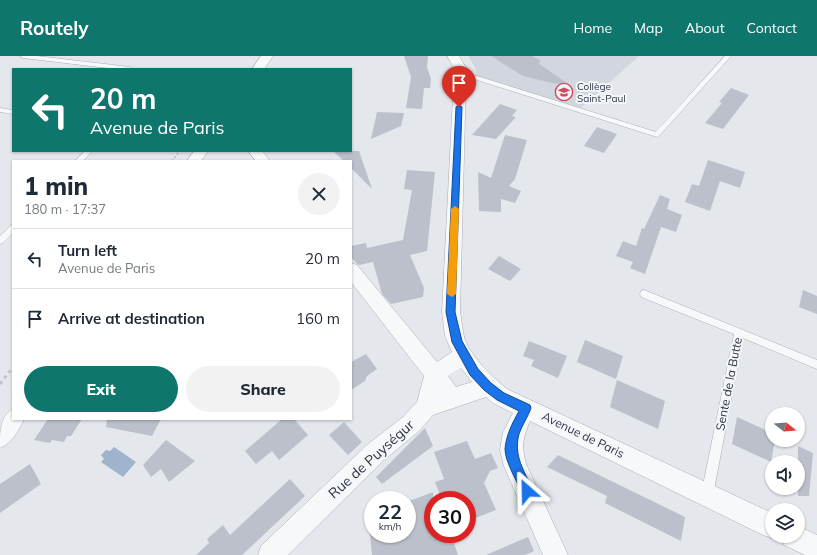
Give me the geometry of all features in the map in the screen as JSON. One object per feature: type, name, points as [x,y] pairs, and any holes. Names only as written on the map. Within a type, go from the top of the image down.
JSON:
[{"type":"street","points":[[259,68],[267,56]]},
{"type":"street","name":"Avenue de Paris","points":[[453,56],[459,66],[460,76],[451,312],[457,342],[474,372],[487,387],[500,396],[765,523]]},
{"type":"street","points":[[256,152],[262,160]]},
{"type":"street","points":[[352,271],[435,374],[452,398]]},
{"type":"street","points":[[426,407],[435,374],[464,355]]},
{"type":"street","name":"Rue de Puységur","points":[[270,555],[376,452],[411,424],[426,407],[487,387]]},
{"type":"street","points":[[526,408],[514,432],[511,450],[516,466],[556,555]]},
{"type":"street","points":[[0,437],[12,420]]},
{"type":"street","points":[[805,542],[817,548]]},
{"type":"lane","points":[[23,56],[122,68]]},
{"type":"lane","points":[[460,76],[475,77],[657,135],[728,56]]},
{"type":"lane","points":[[0,110],[12,112]]},
{"type":"lane","points":[[80,160],[89,152]]},
{"type":"lane","points":[[0,241],[12,229]]},
{"type":"lane","points":[[644,294],[739,332]]},
{"type":"lane","name":"Sente de la Butte","points":[[707,495],[739,332],[817,365]]},
{"type":"path","points":[[173,160],[179,152]]},
{"type":"path","points":[[0,384],[12,368]]},
{"type":"shaded area","name":"Collège Saint-Paul","points":[[468,56],[639,56],[581,108],[477,76],[475,67]]},
{"type":"water","points":[[114,447],[136,462],[123,477],[101,462],[104,459],[101,455],[106,450],[110,451]]},
{"type":"building","points":[[404,56],[428,56],[427,67],[431,79],[430,88],[424,88],[422,109],[406,108],[411,77]]},
{"type":"building","points":[[491,56],[532,56],[540,60],[539,64],[570,85],[569,87],[523,76]]},
{"type":"building","points":[[731,88],[749,95],[723,129],[705,123],[722,103],[719,102]]},
{"type":"building","points":[[500,104],[517,110],[512,116],[516,117],[496,139],[472,135]]},
{"type":"building","points":[[377,112],[404,113],[401,126],[371,139]]},
{"type":"building","points":[[597,127],[617,134],[604,153],[584,146]]},
{"type":"building","points":[[505,135],[527,140],[515,179],[509,186],[521,191],[515,203],[501,199],[501,212],[479,211],[478,172],[491,178]]},
{"type":"building","points":[[359,151],[372,189],[352,169],[352,160],[343,160],[334,152]]},
{"type":"building","points":[[708,160],[745,172],[740,188],[720,181],[710,211],[685,202],[692,184],[699,186]]},
{"type":"building","points":[[407,170],[435,172],[427,251],[410,255],[424,288],[423,297],[391,304],[382,294],[373,262],[359,265],[356,263],[352,258],[352,246],[366,243],[367,248],[403,240],[412,190],[404,189]]},
{"type":"building","points":[[660,195],[670,199],[667,209],[682,215],[676,232],[661,227],[645,274],[630,268],[633,262],[616,256],[623,241],[636,246],[642,228],[644,229]]},
{"type":"building","points":[[499,256],[521,269],[510,281],[488,269]]},
{"type":"building","points":[[803,290],[817,296],[817,314],[799,307]]},
{"type":"building","points":[[585,340],[623,356],[616,379],[577,362]]},
{"type":"building","points":[[529,341],[567,356],[558,378],[531,366],[534,360],[523,356]]},
{"type":"building","points":[[366,354],[377,369],[367,376],[365,381],[352,389],[352,361]]},
{"type":"building","points":[[617,380],[665,401],[658,429],[610,407]]},
{"type":"building","points":[[737,417],[765,430],[765,447],[774,447],[772,455],[765,455],[765,459],[732,444]]},
{"type":"building","points":[[47,420],[81,420],[71,436],[67,436],[64,442],[52,440],[50,443],[34,440]]},
{"type":"building","points":[[107,420],[160,420],[152,436],[106,427]]},
{"type":"building","points":[[281,420],[295,420],[308,435],[279,460],[272,451],[256,464],[245,451]]},
{"type":"building","points":[[344,422],[362,442],[348,455],[329,435]]},
{"type":"building","points":[[425,428],[433,446],[382,484],[376,477]]},
{"type":"building","points":[[166,440],[195,461],[169,482],[161,469],[151,477],[143,465]]},
{"type":"building","points":[[467,441],[475,459],[491,453],[498,468],[490,471],[484,483],[496,510],[476,518],[476,491],[438,491],[435,482],[444,479],[434,452]]},
{"type":"building","points":[[798,447],[813,453],[809,496],[798,496],[805,495],[805,455],[798,455]]},
{"type":"building","points":[[558,455],[685,517],[681,541],[605,503],[607,496],[547,467]]},
{"type":"building","points":[[30,464],[41,484],[0,513],[0,484]]},
{"type":"building","points":[[290,479],[305,496],[242,555],[196,555],[209,543],[207,539],[223,525],[230,535]]},
{"type":"building","points":[[424,495],[424,543],[454,543],[458,555],[372,555],[371,543],[416,543],[416,499]]},
{"type":"building","points":[[528,537],[534,551],[525,555],[486,555]]},
{"type":"slow traffic","points":[[452,294],[455,209]]},
{"type":"place","name":"Collège Saint-Paul","points":[[564,92]]},
{"type":"route","points":[[459,107],[451,312],[457,342],[474,372],[487,387],[500,396],[526,408],[514,432],[511,450],[527,491]]}]
